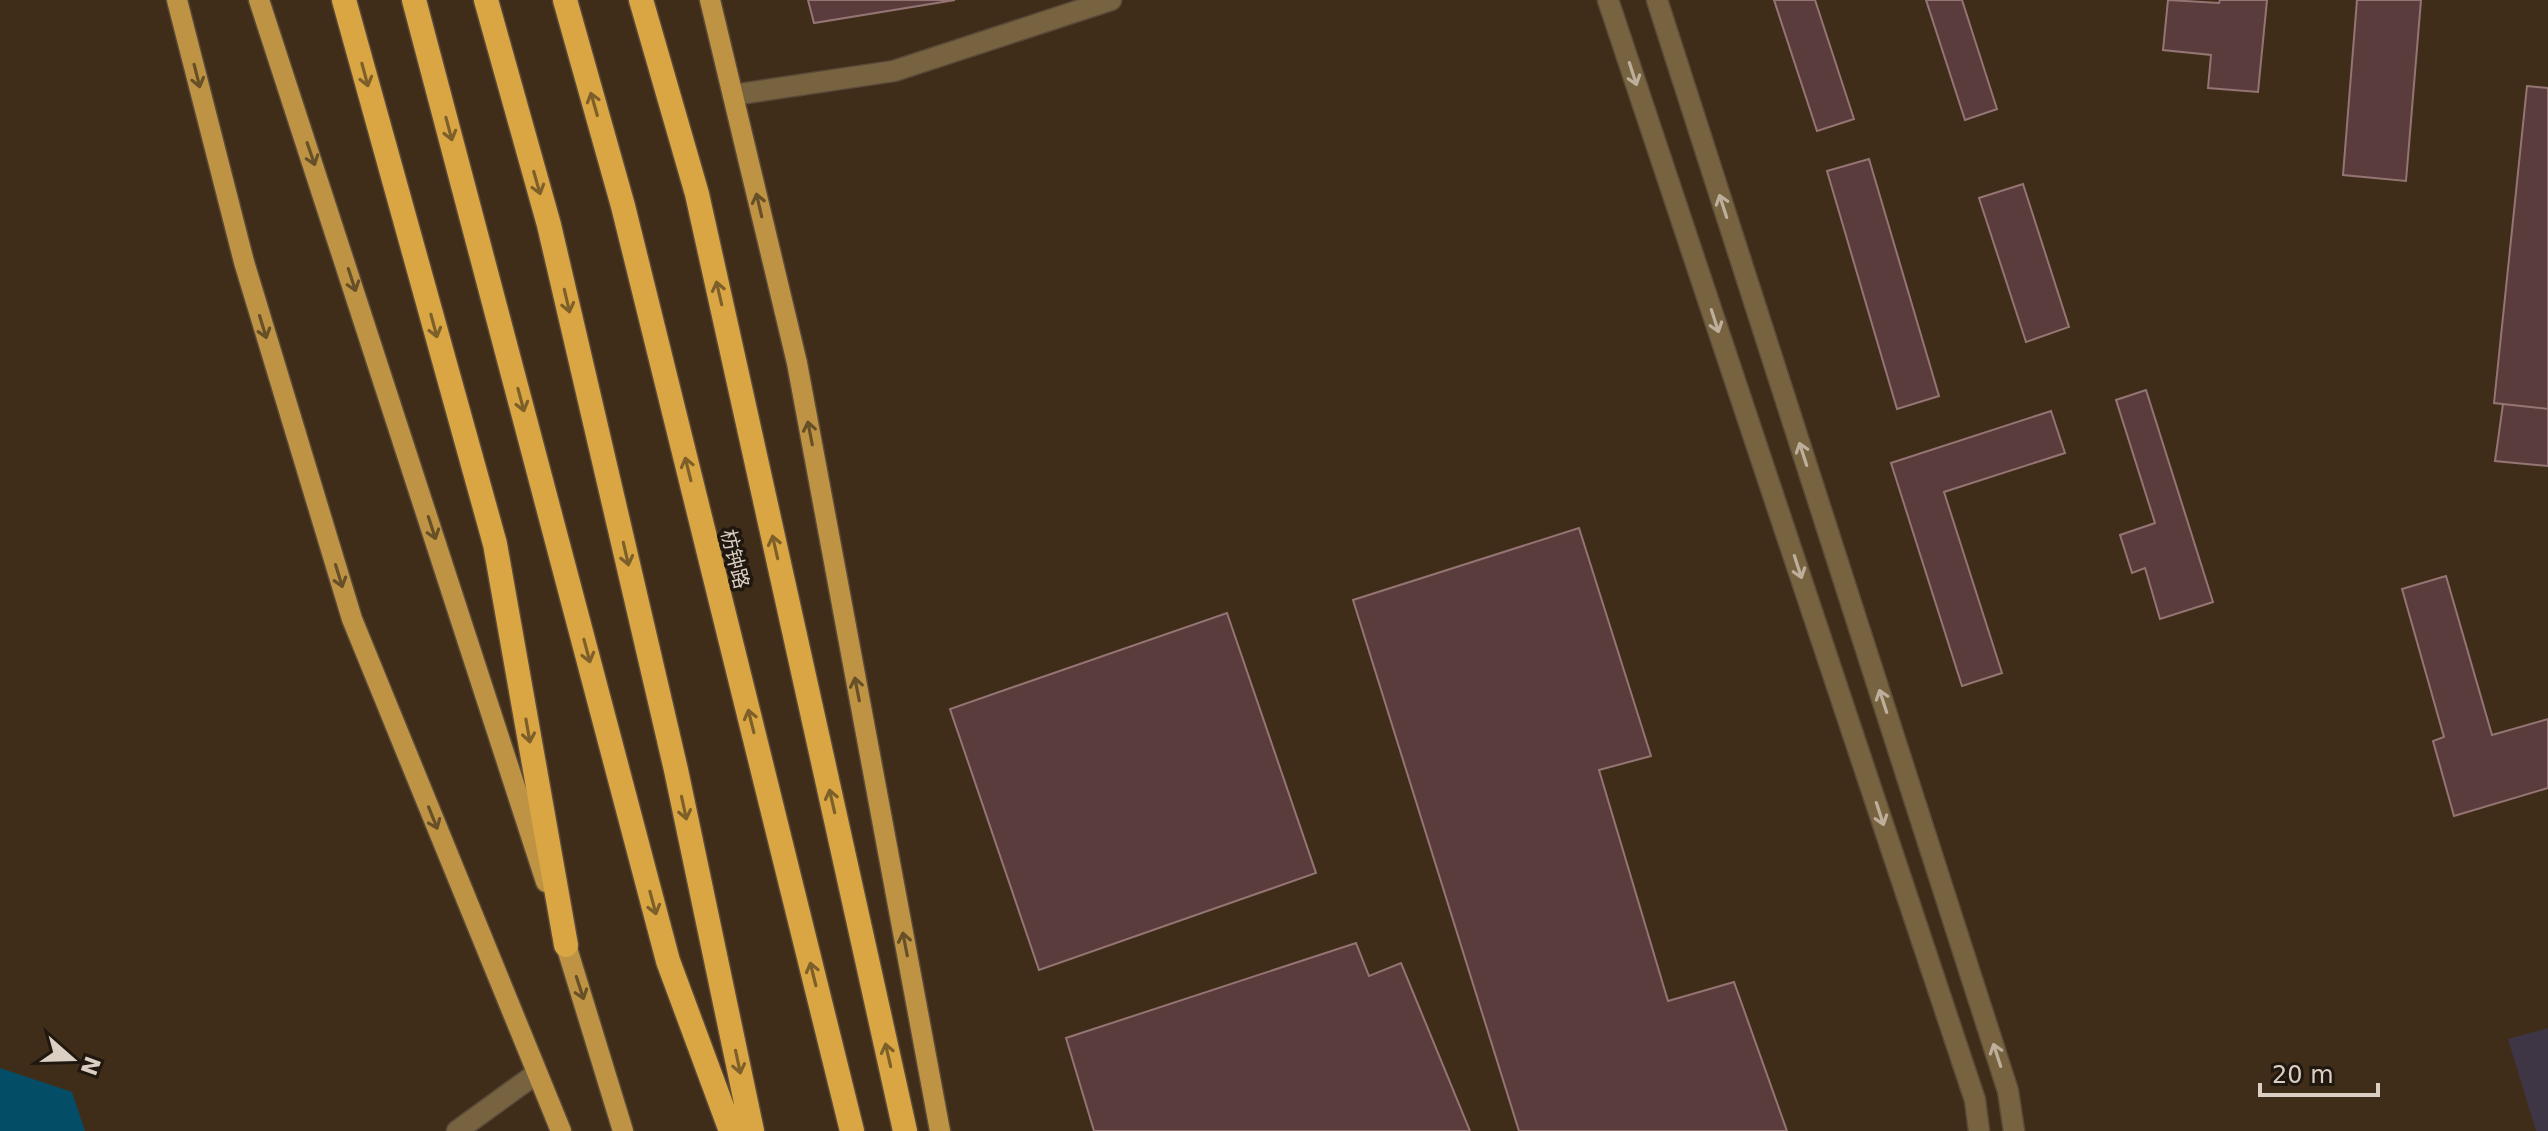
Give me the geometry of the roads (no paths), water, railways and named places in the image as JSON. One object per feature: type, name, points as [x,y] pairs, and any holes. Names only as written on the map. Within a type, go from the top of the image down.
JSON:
[{"type":"highway","points":[[344,0],[495,544],[566,945]]},
{"type":"highway","points":[[414,0],[668,961],[731,1131]]},
{"type":"highway","points":[[486,0],[549,225],[676,770],[752,1131]]},
{"type":"highway","name":"枋钟路","points":[[565,0],[623,206],[852,1131]]},
{"type":"highway","points":[[641,0],[697,194],[905,1131]]},
{"type":"main road","points":[[177,0],[244,262],[352,619],[561,1131]]},
{"type":"main road","points":[[259,0],[566,945],[623,1131]]},
{"type":"main road","points":[[710,0],[797,363],[940,1131]]},
{"type":"street","points":[[733,95],[894,71],[1111,0]]},
{"type":"street","points":[[1608,0],[1975,1100],[1979,1131]]},
{"type":"street","points":[[1657,0],[2008,1091],[2014,1131]]},
{"type":"street","points":[[457,1131],[537,1073]]},
{"type":"water","points":[[0,1068],[72,1092],[85,1131],[0,1131]]}]
